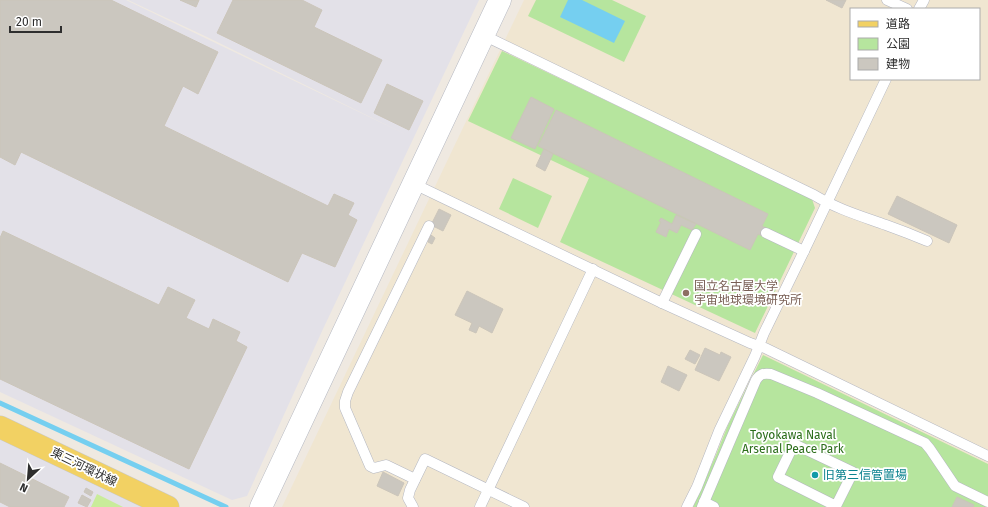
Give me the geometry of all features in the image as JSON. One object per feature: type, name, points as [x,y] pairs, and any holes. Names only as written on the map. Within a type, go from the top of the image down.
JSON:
[{"type":"main road","name":"東三河環状線","points":[[0,427],[168,507]]},
{"type":"street","points":[[261,507],[500,0]]},
{"type":"lane","points":[[887,0],[905,8]]},
{"type":"lane","points":[[483,34],[814,195],[827,203],[927,241]]},
{"type":"lane","points":[[687,507],[764,333],[886,80]]},
{"type":"lane","points":[[414,184],[662,303],[759,346],[988,456]]},
{"type":"lane","points":[[415,479],[386,465],[374,468],[370,466],[345,408],[345,401],[429,226]]},
{"type":"lane","points":[[766,233],[804,251]]},
{"type":"lane","points":[[662,303],[696,234]]},
{"type":"lane","points":[[480,507],[593,269]]},
{"type":"lane","points":[[714,507],[703,505],[756,380],[758,376],[766,373],[817,393],[925,443],[955,486],[984,503]]},
{"type":"lane","points":[[794,444],[853,472],[836,506],[778,478],[794,444]]},
{"type":"lane","points":[[413,507],[408,498],[410,490],[425,459],[524,507]]},
{"type":"shaded area","points":[[0,0],[126,0],[407,135],[128,0],[479,0],[323,329],[247,496],[232,500],[0,392]]},
{"type":"shaded area","name":"国立名古屋大学 宇宙地球環境研究所","points":[[524,0],[988,0],[988,507],[282,507]]},
{"type":"shaded area","points":[[0,438],[146,507],[0,507]]},
{"type":"green space","points":[[536,0],[612,0],[646,16],[624,62],[528,16]]},
{"type":"green space","points":[[502,51],[812,199],[815,208],[755,333],[560,242],[589,178],[468,121]]},
{"type":"green space","points":[[513,178],[552,196],[538,228],[499,209]]},
{"type":"green space","name":"Toyokawa Naval Arsenal Peace Park","points":[[763,355],[988,464],[988,507],[693,507],[728,425]]},
{"type":"green space","points":[[97,494],[123,507],[91,507]]},
{"type":"water","points":[[568,0],[582,0],[625,21],[614,43],[560,17]]},
{"type":"building","points":[[0,0],[111,0],[218,52],[198,94],[183,86],[164,126],[328,206],[334,194],[354,203],[348,215],[357,220],[335,267],[302,253],[288,282],[21,152],[15,165],[0,157]]},
{"type":"building","points":[[180,0],[199,0],[196,7]]},
{"type":"building","points":[[233,0],[302,0],[322,10],[314,27],[382,60],[361,103],[217,33]]},
{"type":"building","points":[[826,0],[846,0],[842,8]]},
{"type":"building","points":[[387,84],[423,101],[409,130],[374,113]]},
{"type":"building","points":[[531,97],[554,109],[535,149],[511,138]]},
{"type":"building","points":[[556,110],[768,214],[762,226],[766,228],[762,236],[758,234],[750,250],[538,146]]},
{"type":"building","points":[[544,149],[553,154],[545,171],[536,166]]},
{"type":"building","points":[[897,196],[957,225],[949,243],[888,214]]},
{"type":"building","points":[[439,209],[451,215],[443,231],[431,225]]},
{"type":"building","points":[[676,215],[696,224],[692,230],[681,225],[677,233],[669,229],[666,237],[656,232],[661,222],[659,221],[661,218],[672,224]]},
{"type":"building","points":[[3,231],[159,305],[168,287],[195,300],[186,318],[209,329],[213,319],[240,332],[236,341],[247,347],[189,469],[0,379],[0,238]]},
{"type":"building","points":[[431,235],[435,238],[432,244],[428,242]]},
{"type":"building","points":[[467,291],[503,309],[492,333],[479,326],[476,333],[469,330],[472,323],[455,315]]},
{"type":"building","points":[[705,348],[720,355],[721,352],[731,357],[719,381],[695,370]]},
{"type":"building","points":[[690,350],[700,355],[695,364],[685,359]]},
{"type":"building","points":[[668,366],[687,375],[679,391],[661,382]]},
{"type":"building","points":[[0,463],[69,497],[64,507],[10,507],[0,502]]},
{"type":"building","points":[[383,472],[404,483],[398,496],[377,486]]},
{"type":"building","points":[[86,488],[93,492],[91,496],[84,492]]},
{"type":"building","points":[[82,495],[91,500],[87,507],[78,503]]},
{"type":"building","points":[[957,497],[974,505],[973,507],[952,507]]},
{"type":"waterway","points":[[0,403],[226,507]]},
{"type":"place","name":"国立名古屋大学 宇宙地球環境研究所","points":[[686,293]]},
{"type":"place","name":"旧第三信管置場","points":[[815,475]]}]
